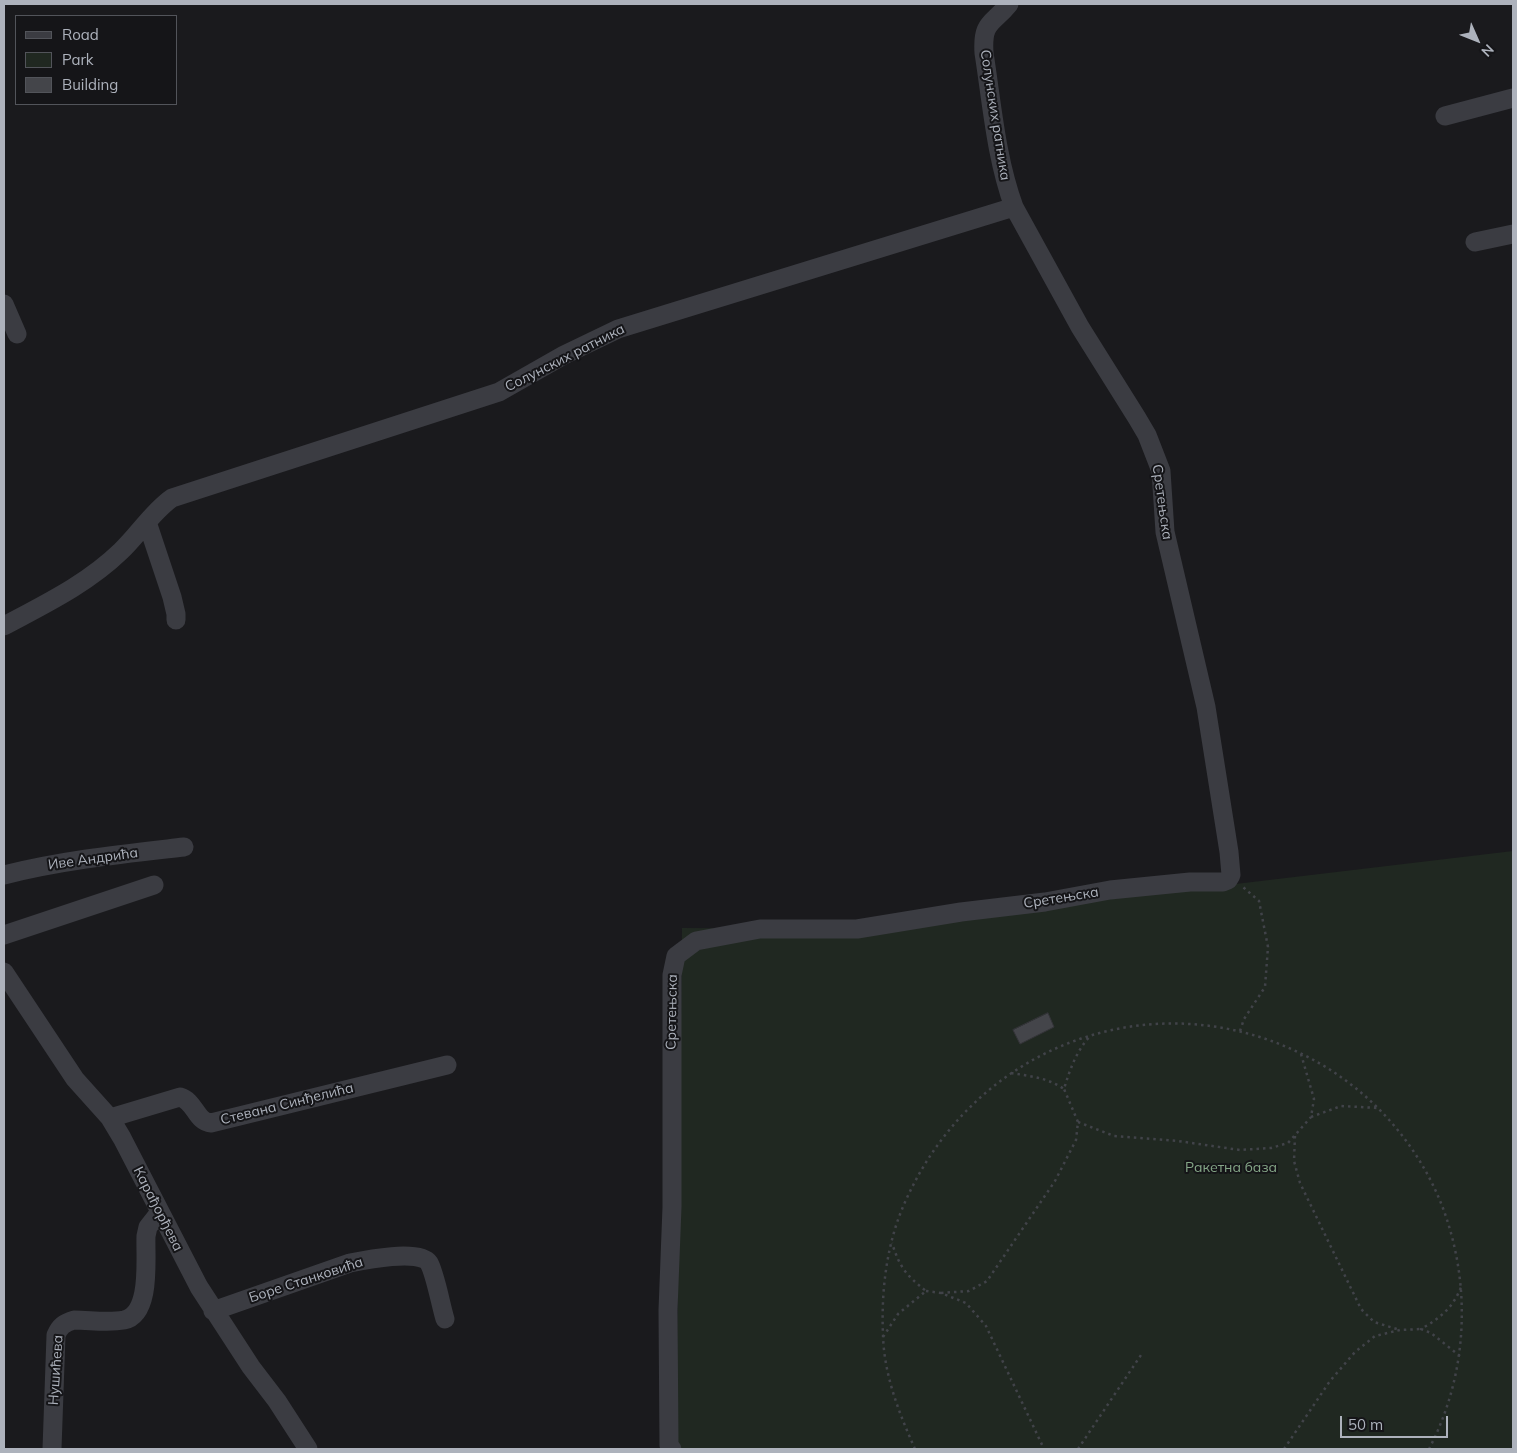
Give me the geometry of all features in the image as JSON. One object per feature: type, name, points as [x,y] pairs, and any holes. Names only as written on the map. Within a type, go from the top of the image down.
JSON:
[{"type":"street","name":"Солунских ратника","points":[[4,626],[71,590],[97,572],[122,551],[161,505],[172,498],[499,392],[564,355],[618,329],[1014,208],[1001,161],[983,39],[987,28],[1009,4]]},
{"type":"street","points":[[1445,116],[1513,98]]},
{"type":"street","name":"Сретењска","points":[[672,1449],[669,1446],[668,1310],[672,1208],[672,975],[676,956],[696,941],[760,929],[857,930],[961,912],[1045,902],[1119,889],[1190,882],[1223,882],[1231,876],[1230,852],[1206,707],[1165,532],[1161,471],[1151,444],[1138,418],[1080,327],[1014,208]]},
{"type":"street","points":[[1475,242],[1513,234]]},
{"type":"street","points":[[4,304],[17,334]]},
{"type":"street","points":[[147,522],[176,614],[176,620]]},
{"type":"street","name":"Иве Андрића","points":[[4,875],[34,867],[83,859],[184,847]]},
{"type":"street","points":[[4,935],[154,885]]},
{"type":"street","name":"Карађорђева","points":[[4,972],[75,1079],[110,1118],[213,1311],[277,1401],[308,1449]]},
{"type":"street","name":"Стевана Синђелића","points":[[110,1118],[180,1097],[190,1102],[202,1120],[211,1123],[447,1065]]},
{"type":"street","name":"Нушићева","points":[[52,1449],[56,1335],[59,1328],[66,1322],[74,1320],[123,1320],[135,1315],[142,1304],[144,1294],[148,1227],[159,1213]]},
{"type":"street","name":"Боре Станковића","points":[[213,1311],[350,1263],[368,1259],[413,1256],[421,1258],[429,1264],[445,1319]]},
{"type":"path","points":[[1231,876],[1259,901],[1268,947],[1264,988],[1244,1019],[1240,1031]]},
{"type":"path","points":[[915,1449],[901,1418],[889,1378],[883,1337],[883,1289],[891,1242],[905,1202],[924,1164],[948,1129],[978,1099],[1011,1073],[1050,1051],[1091,1035],[1140,1025],[1191,1024],[1240,1031],[1301,1052],[1342,1077],[1379,1108],[1411,1147],[1436,1190],[1453,1237],[1462,1286],[1460,1356],[1450,1397],[1438,1432],[1428,1449]]},
{"type":"path","points":[[1064,1089],[1072,1062],[1081,1046],[1091,1035]]},
{"type":"path","points":[[1078,1122],[1114,1136],[1178,1141],[1240,1150],[1271,1148],[1288,1143],[1311,1117],[1314,1099],[1301,1052]]},
{"type":"path","points":[[941,1294],[969,1291],[987,1281],[1055,1181],[1076,1140],[1078,1122],[1064,1089],[1054,1082],[1038,1077],[1011,1073]]},
{"type":"path","points":[[1311,1117],[1341,1106],[1379,1108]]},
{"type":"path","points":[[1296,1136],[1294,1161],[1300,1183],[1361,1309],[1374,1322],[1400,1330]]},
{"type":"path","points":[[891,1242],[898,1262],[910,1278],[926,1291],[966,1303],[986,1326],[1044,1449]]},
{"type":"path","points":[[1284,1449],[1330,1380],[1355,1352],[1375,1336],[1400,1330],[1421,1328],[1438,1319],[1448,1311],[1456,1300],[1462,1286]]},
{"type":"path","points":[[883,1337],[898,1314],[926,1291]]},
{"type":"path","points":[[1421,1328],[1431,1333],[1460,1356]]},
{"type":"path","points":[[1078,1449],[1141,1355]]},
{"type":"green space","name":"Ракетна база","points":[[1513,851],[1513,1449],[679,1449],[676,1445],[682,928],[857,929]]},
{"type":"building","points":[[1048,1013],[1054,1027],[1020,1044],[1013,1030]]}]
